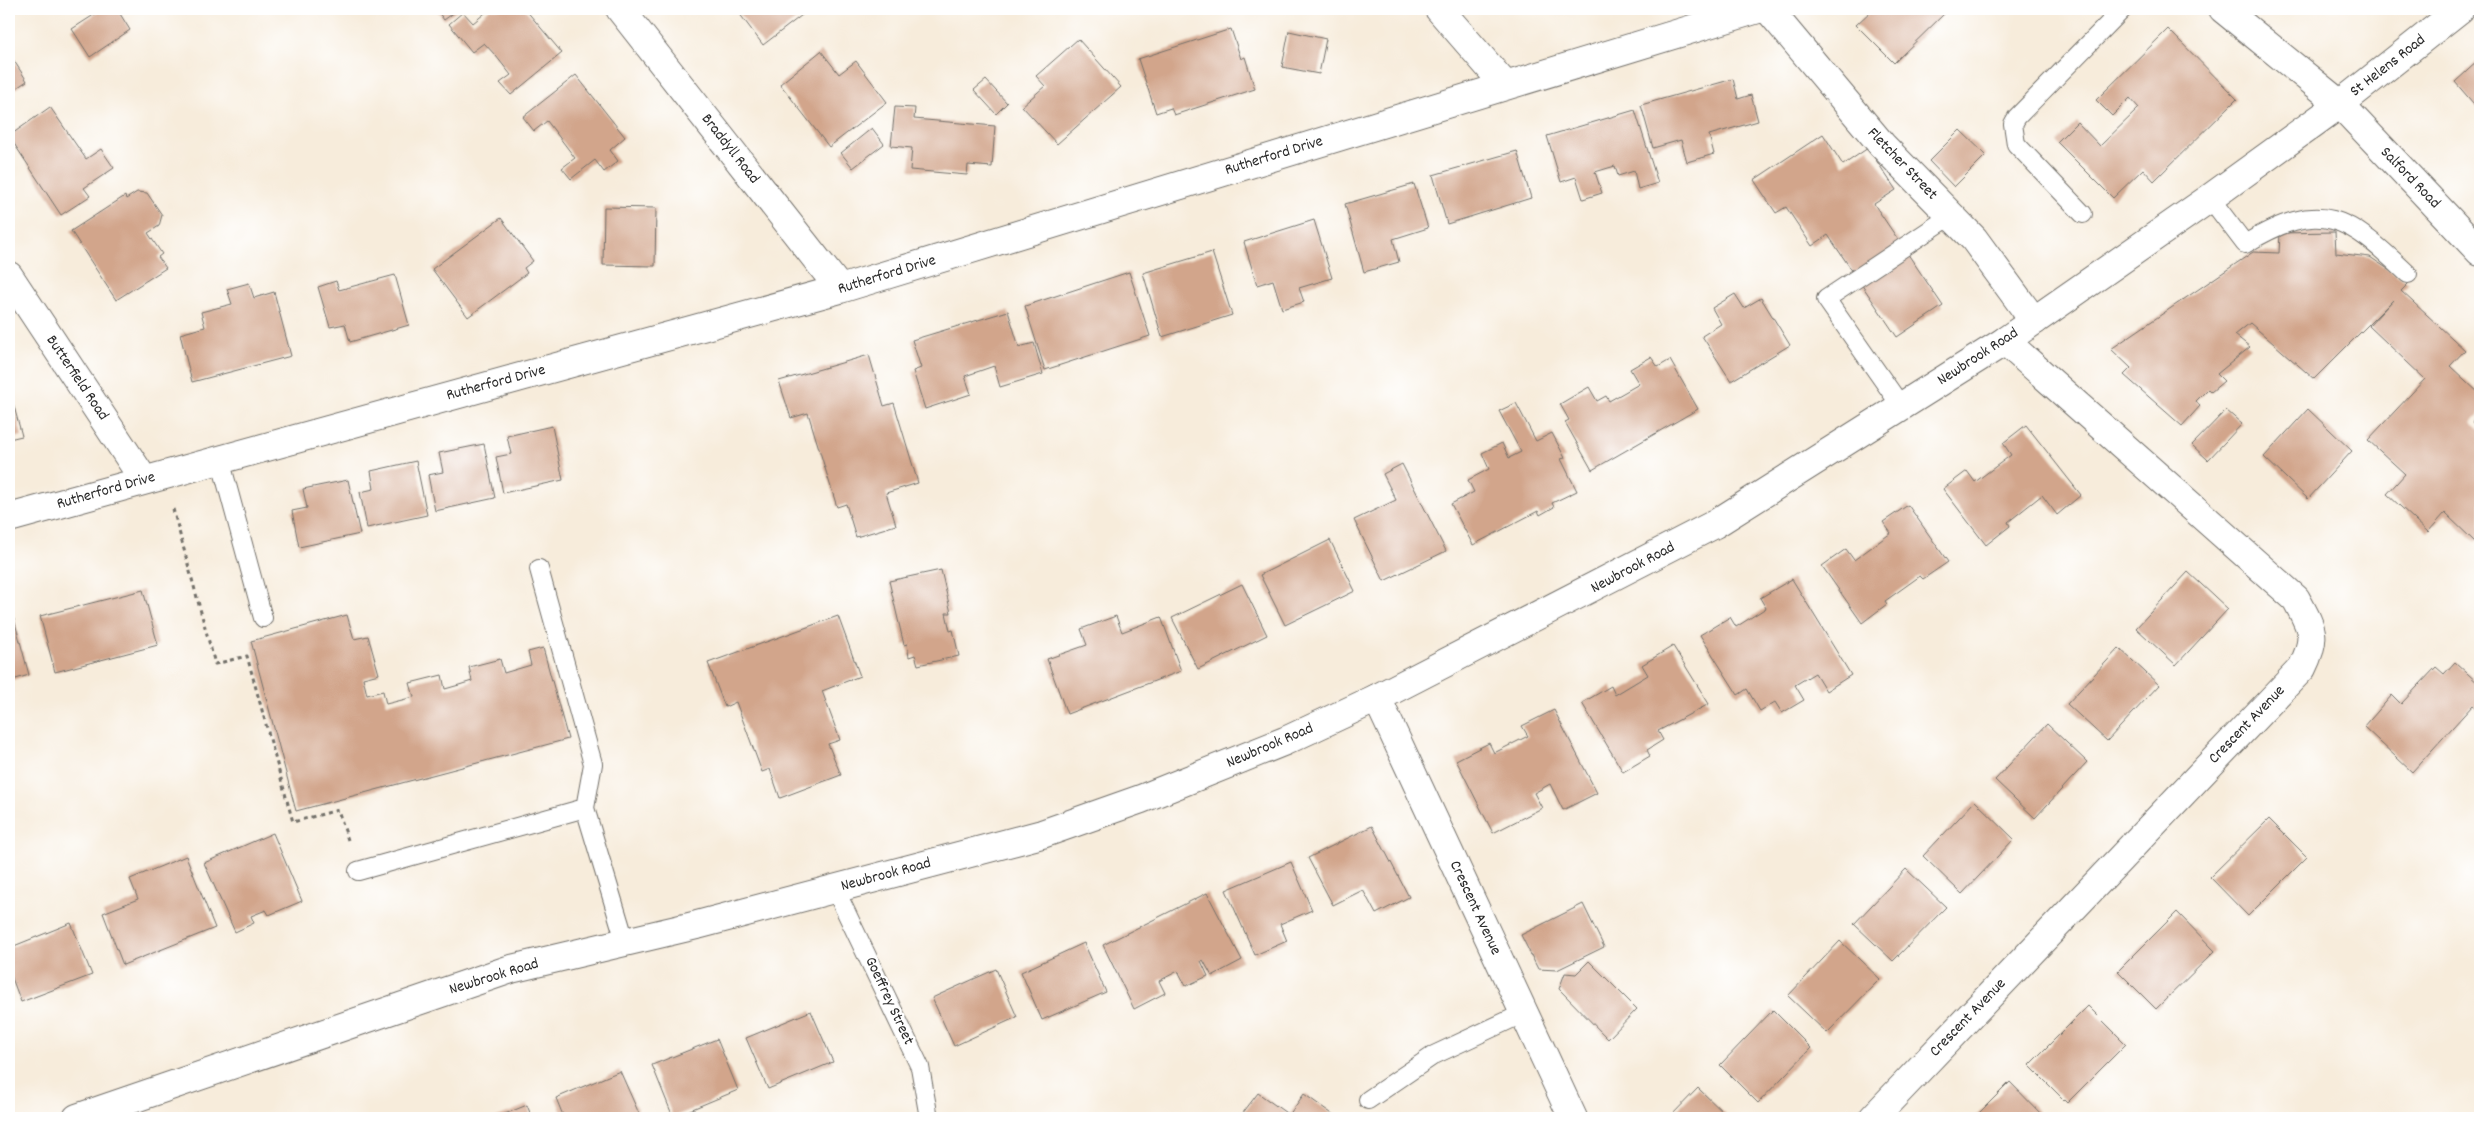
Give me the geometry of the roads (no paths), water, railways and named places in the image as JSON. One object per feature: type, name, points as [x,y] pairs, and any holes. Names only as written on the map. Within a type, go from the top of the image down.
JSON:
[{"type":"main road","name":"Braddyll Road","points":[[620,9],[840,289]]},
{"type":"main road","points":[[1439,9],[1505,86]]},
{"type":"main road","name":"Rutherford Drive","points":[[9,518],[840,289],[1758,9]]},
{"type":"main road","name":"Fletcher Street","points":[[1768,9],[1882,145],[1974,239],[2034,321]]},
{"type":"main road","name":"Salford Road","points":[[2223,9],[2340,104],[2480,252]]},
{"type":"main road","name":"St Helens Road","points":[[2340,104],[2460,9]]},
{"type":"main road","name":"Newbrook Road","points":[[77,1118],[511,969],[697,925],[1042,834],[1141,799],[1285,741],[1377,698],[1715,524],[2005,341],[2210,198],[2340,104]]},
{"type":"main road","name":"Butterfield Road","points":[[9,276],[154,477]]},
{"type":"main road","name":"Crescent Avenue","points":[[1873,1118],[2302,668],[2312,648],[2310,624],[2296,598],[2005,341]]},
{"type":"main road","name":"Crescent Avenue","points":[[1377,698],[1573,1118]]},
{"type":"lane","points":[[2083,214],[2016,144],[2013,124],[2017,116],[2123,9]]},
{"type":"lane","points":[[2210,198],[2245,244],[2271,228],[2298,218],[2321,216],[2344,222],[2371,239],[2408,274]]},
{"type":"lane","points":[[1901,406],[1826,299],[1952,215]]},
{"type":"lane","points":[[220,459],[263,618]]},
{"type":"lane","points":[[539,569],[593,764],[585,808],[625,941]]},
{"type":"lane","points":[[358,872],[585,808]]},
{"type":"lane","name":"Goeffrey Street","points":[[835,889],[920,1067],[929,1118]]},
{"type":"lane","points":[[1368,1100],[1434,1055],[1524,1013]]}]
